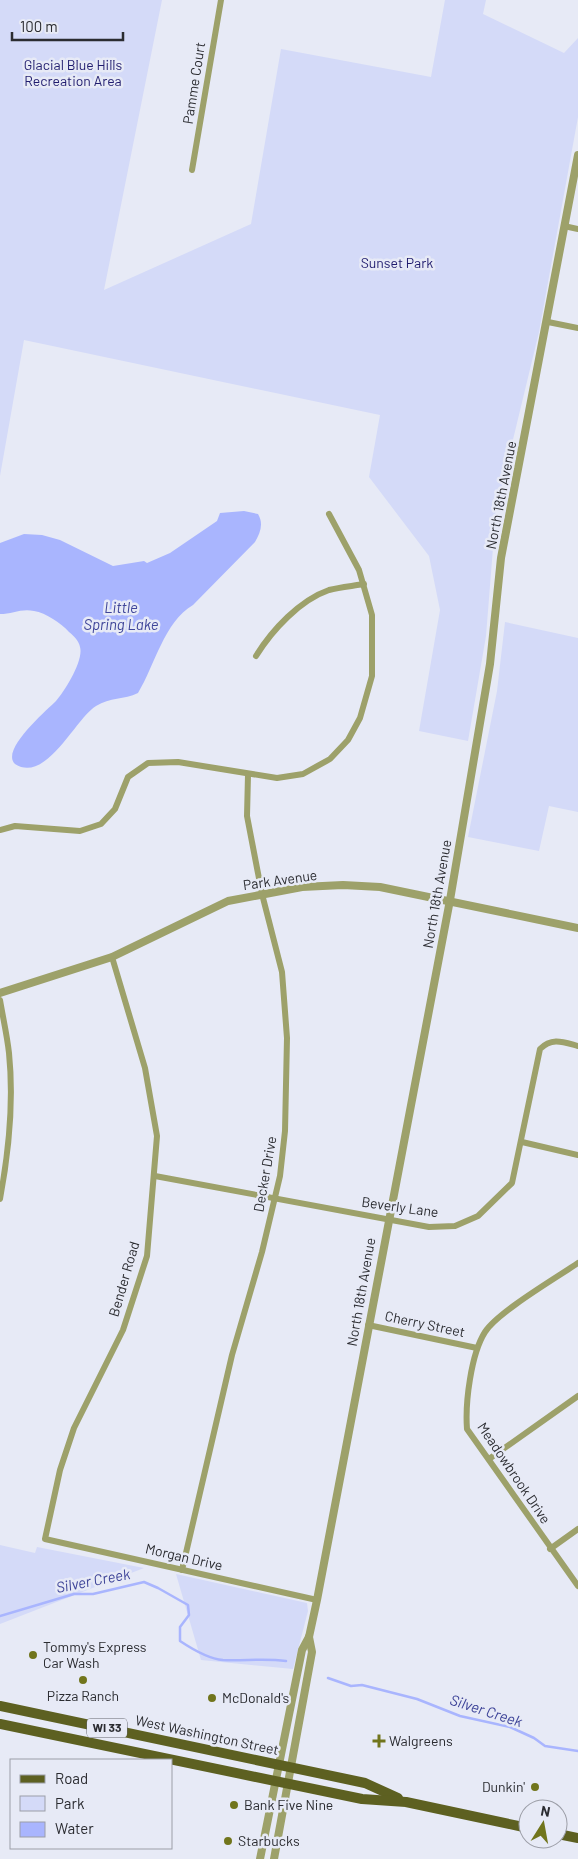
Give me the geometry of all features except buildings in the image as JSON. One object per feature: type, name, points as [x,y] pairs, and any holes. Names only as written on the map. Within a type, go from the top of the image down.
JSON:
[{"type":"main road","name":"West Washington Street","points":[[0,1706],[365,1783],[406,1802]]},
{"type":"main road","name":"West Washington Street","points":[[0,1724],[172,1759]]},
{"type":"main road","name":"West Washington Street","points":[[172,1759],[362,1798],[406,1802],[518,1826]]},
{"type":"street","name":"Pamme Court","points":[[192,170],[221,0]]},
{"type":"street","name":"North 18th Avenue","points":[[260,1859],[302,1650],[309,1636],[317,1600],[450,900],[490,664],[501,558],[548,322],[578,155]]},
{"type":"street","points":[[564,226],[578,229]]},
{"type":"street","points":[[548,322],[578,328]]},
{"type":"street","points":[[0,830],[15,826],[80,831],[101,824],[114,809],[128,777],[148,763],[178,762],[248,775],[277,778],[303,774],[330,759],[348,740],[360,718],[372,676],[372,615],[364,584],[353,555],[329,514]]},
{"type":"street","points":[[256,656],[264,643],[303,605],[329,590],[364,584]]},
{"type":"street","name":"Decker Drive","points":[[182,1570],[232,1355],[262,1252],[280,1176],[285,1131],[287,1038],[282,972],[262,894],[248,816],[248,775]]},
{"type":"street","name":"Park Avenue","points":[[0,993],[112,957],[228,901],[302,887],[343,885],[380,887],[578,928]]},
{"type":"street","name":"Bender Road","points":[[45,1539],[60,1470],[74,1428],[123,1330],[147,1256],[157,1136],[145,1068],[112,957]]},
{"type":"street","points":[[0,1000],[9,1054],[11,1111],[8,1161],[0,1199]]},
{"type":"street","name":"Beverly Lane","points":[[155,1176],[428,1227],[455,1226],[478,1216],[512,1183],[540,1049],[547,1042],[557,1041],[578,1046]]},
{"type":"street","points":[[522,1142],[578,1155]]},
{"type":"street","name":"Meadowbrook Drive","points":[[578,1262],[502,1316],[486,1331],[477,1348],[466,1410],[467,1429],[550,1549],[578,1586]]},
{"type":"street","name":"Cherry Street","points":[[368,1324],[477,1348]]},
{"type":"street","points":[[489,1459],[578,1396]]},
{"type":"street","points":[[550,1549],[578,1529]]},
{"type":"street","name":"Morgan Drive","points":[[45,1539],[317,1600]]},
{"type":"street","name":"North 18th Avenue","points":[[274,1859],[312,1652],[309,1636]]},
{"type":"green space","name":"Sunset Park","points":[[0,0],[162,0],[104,290],[251,224],[281,49],[431,77],[445,0],[486,0],[483,14],[564,53],[578,38],[578,117],[539,332],[496,510],[486,636],[468,741],[419,731],[440,610],[429,556],[369,477],[380,415],[24,340],[0,476]]},
{"type":"green space","points":[[505,622],[578,638],[578,812],[549,806],[539,851],[468,837],[497,691]]},
{"type":"green space","points":[[0,1545],[35,1553],[37,1547],[144,1568],[0,1624]]},
{"type":"green space","points":[[176,1574],[307,1603],[308,1611],[293,1669],[201,1660]]},
{"type":"water","name":"Little Spring Lake","points":[[244,511],[258,514],[260,518],[261,528],[255,542],[175,622],[167,633],[138,693],[106,701],[96,706],[49,758],[38,765],[27,768],[15,764],[12,758],[19,740],[64,690],[77,667],[80,653],[79,645],[74,637],[62,625],[48,616],[30,610],[0,614],[0,543],[24,534],[42,535],[60,540],[113,566],[144,561],[147,563],[170,553],[217,521],[220,513]]},
{"type":"waterway","name":"Silver Creek","points":[[0,1616],[74,1594],[93,1594],[144,1582],[188,1605],[189,1615],[180,1627],[180,1641],[195,1650],[206,1656],[223,1660],[286,1661]]},
{"type":"waterway","name":"Silver Creek","points":[[328,1678],[351,1686],[362,1685],[417,1699],[460,1716],[510,1727],[534,1738],[545,1746],[578,1751]]},
{"type":"place","name":"Tommy's Express Car Wash","points":[[33,1655]]},
{"type":"place","name":"Pizza Ranch","points":[[83,1680]]},
{"type":"place","name":"McDonald's","points":[[212,1698]]},
{"type":"place","name":"Walgreens","points":[[379,1741]]},
{"type":"place","name":"Dunkin'","points":[[535,1787]]},
{"type":"place","name":"Bank Five Nine","points":[[234,1805]]},
{"type":"place","name":"Starbucks","points":[[228,1841]]},
{"type":"park label","name":"Glacial Blue Hills Recreation Area","points":[[73,74]]}]
